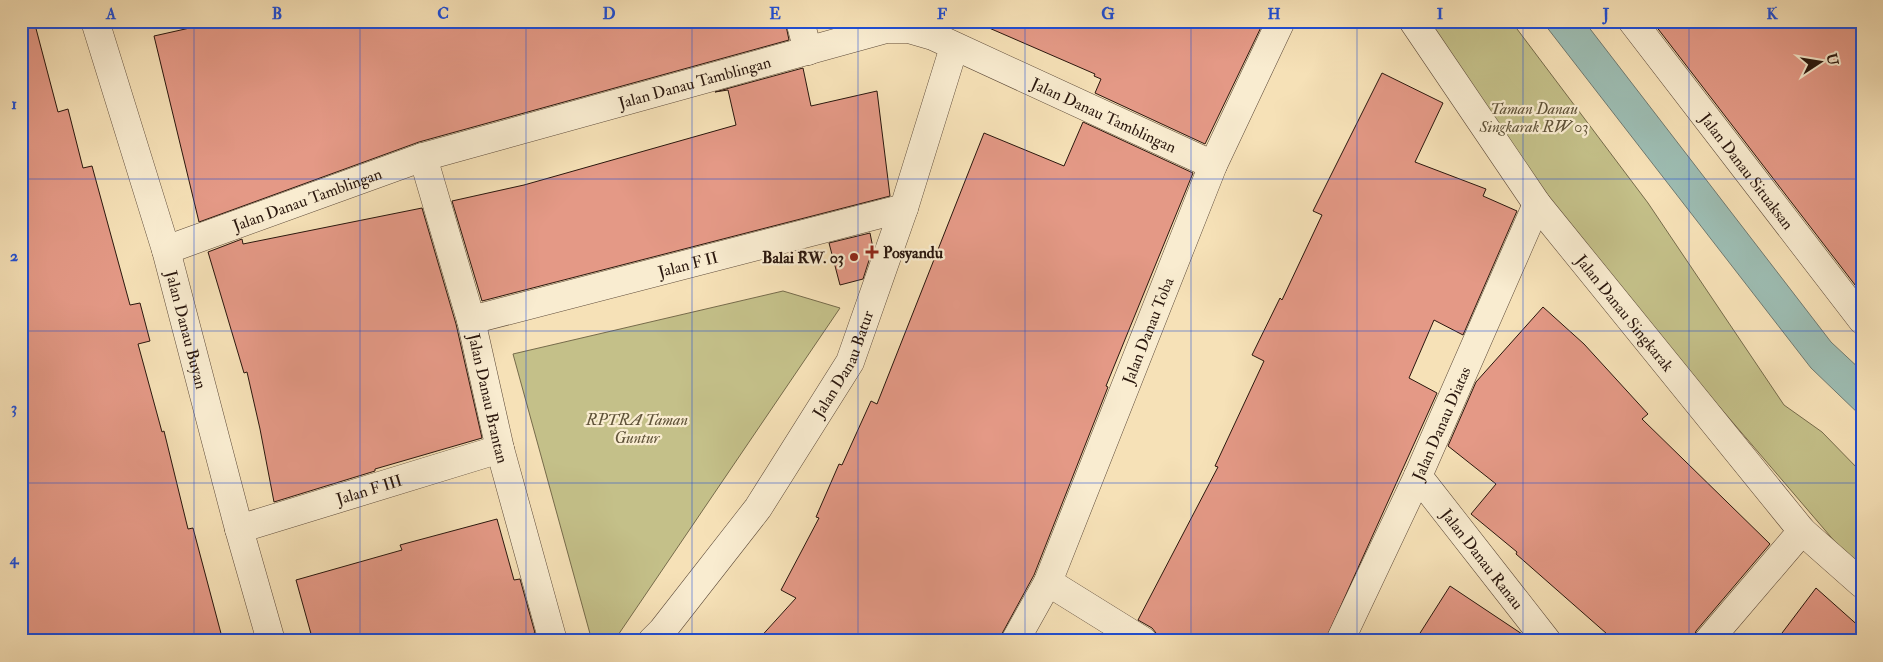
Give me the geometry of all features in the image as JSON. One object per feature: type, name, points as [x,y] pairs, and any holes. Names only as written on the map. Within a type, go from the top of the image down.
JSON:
[{"type":"street","name":"Jalan Danau Buyan","points":[[95,21],[166,250],[239,529],[271,641]]},
{"type":"street","points":[[800,21],[808,50]]},
{"type":"street","name":"Jalan Danau Toba","points":[[1015,641],[1048,582],[1214,165],[1281,21]]},
{"type":"street","name":"Jalan Danau Singkarak","points":[[1413,21],[1537,204],[1802,530],[1862,584]]},
{"type":"street","name":"Jalan Danau Situaksan","points":[[1632,21],[1862,320]]},
{"type":"street","name":"Jalan Danau Tamblingan","points":[[166,250],[423,157],[886,29],[909,29],[932,36],[1214,165]]},
{"type":"street","name":"Jalan Danau Batur","points":[[652,641],[758,508],[850,362],[904,208],[954,47]]},
{"type":"street","name":"Jalan Danau Brantan","points":[[423,157],[470,320],[500,449],[553,641]]},
{"type":"street","name":"Jalan Danau Diatas","points":[[1340,641],[1418,476],[1537,204]]},
{"type":"street","name":"Jalan F II","points":[[470,320],[904,208]]},
{"type":"street","name":"Jalan F III","points":[[239,529],[500,449]]},
{"type":"street","name":"Jalan Danau Ranau","points":[[1418,476],[1547,641]]},
{"type":"street","points":[[1708,641],[1802,530]]},
{"type":"street","points":[[1048,582],[1143,641]]},
{"type":"green space","name":"Taman Danau Singkarak RW 03","points":[[1424,21],[1511,21],[1648,203],[1784,405],[1822,432],[1862,473],[1862,566],[1836,543],[1616,286],[1503,140]]},
{"type":"green space","name":"RPTRA Taman Guntur","points":[[783,291],[840,308],[614,641],[592,641],[513,354]]},
{"type":"water","points":[[1542,21],[1584,21],[1831,342],[1862,371],[1862,417],[1811,368]]},
{"type":"building","points":[[21,21],[34,21],[58,112],[68,109],[83,168],[92,166],[130,305],[140,303],[150,341],[138,344],[162,432],[164,431],[188,529],[193,528],[223,641],[21,641]]},
{"type":"building","points":[[221,21],[785,21],[789,40],[419,142],[199,222],[154,36]]},
{"type":"building","points":[[973,21],[1264,21],[1205,144],[1095,93],[1101,79],[1094,76],[1095,74]]},
{"type":"building","points":[[1652,21],[1862,21],[1862,294]]},
{"type":"building","points":[[803,68],[811,106],[877,91],[890,196],[482,301],[452,201],[524,185],[736,125],[728,90],[715,92]]},
{"type":"building","points":[[1382,73],[1443,103],[1415,162],[1486,189],[1483,196],[1517,211],[1463,335],[1434,320],[1409,378],[1437,393],[1325,641],[1159,641],[1152,628],[1138,620],[1218,467],[1215,466],[1264,361],[1252,355],[1280,298],[1282,300],[1322,215],[1313,211]]},
{"type":"building","points":[[1083,122],[1193,173],[1106,386],[1108,387],[1034,575],[998,641],[757,641],[796,598],[781,590],[819,518],[816,517],[839,464],[842,465],[871,401],[877,404],[984,133],[1064,166]]},
{"type":"building","points":[[422,208],[456,324],[482,438],[375,469],[375,471],[274,502],[247,372],[244,373],[208,252],[242,239],[243,244]]},
{"type":"building","name":"Balai RW. 03","points":[[870,233],[873,248],[863,279],[840,285],[829,243]]},
{"type":"building","points":[[1543,307],[1584,344],[1648,414],[1642,419],[1770,544],[1696,631],[1693,641],[1615,641],[1516,554],[1517,552],[1471,514],[1496,484],[1448,446],[1476,382]]},
{"type":"building","points":[[497,519],[514,580],[520,579],[535,633],[502,641],[313,641],[296,580],[402,550],[400,545]]},
{"type":"building","points":[[1450,586],[1522,634],[1527,641],[1415,641]]},
{"type":"building","points":[[1816,588],[1862,629],[1862,641],[1776,641]]},
{"type":"place","name":"Posyandu","points":[[872,252]]},
{"type":"place","name":"Balai RW. 03","points":[[854,257]]}]
